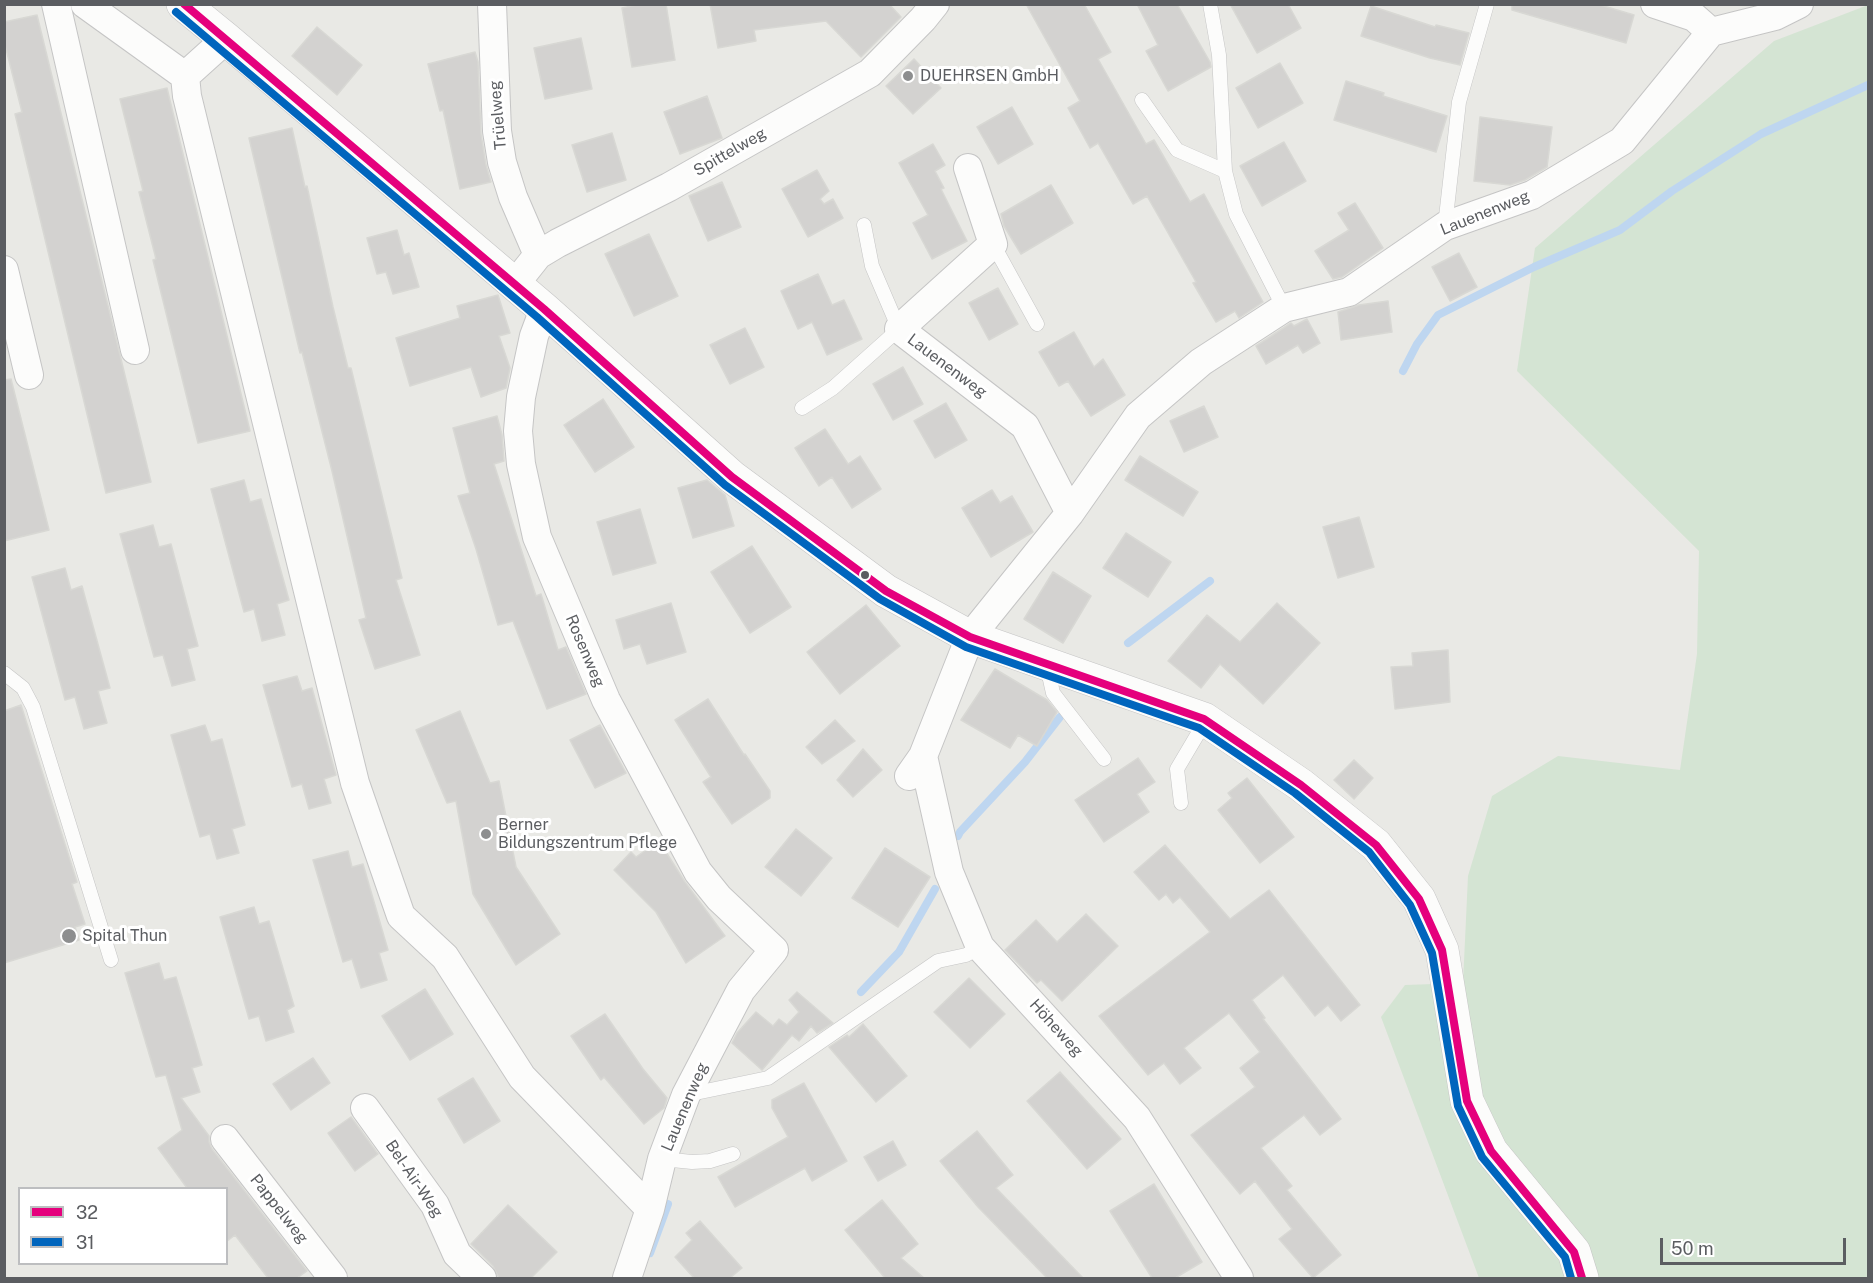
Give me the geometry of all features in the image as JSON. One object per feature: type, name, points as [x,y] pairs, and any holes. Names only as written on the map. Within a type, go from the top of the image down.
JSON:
[{"type":"street","points":[[56,4],[135,350]]},
{"type":"street","points":[[85,4],[185,76],[187,96],[355,783],[401,916],[445,957],[522,1077],[650,1209]]},
{"type":"street","points":[[183,4],[515,284],[732,477],[886,591],[970,637],[1206,720],[1301,785],[1376,845],[1419,899],[1442,950],[1467,1101],[1491,1151],[1574,1252],[1582,1278]]},
{"type":"street","name":"Trüelweg","points":[[492,4],[497,131],[502,162],[513,197],[538,255]]},
{"type":"street","points":[[1655,4],[1694,17],[1711,32],[1775,16],[1799,4]]},
{"type":"street","name":"Spittelweg","points":[[515,284],[538,255],[669,187],[870,73],[921,10]]},
{"type":"street","name":"Lauenenweg","points":[[916,766],[970,637],[1070,513],[1138,416],[1201,362],[1284,308],[1348,292],[1445,226],[1532,195],[1622,141],[1711,32]]},
{"type":"street","points":[[185,76],[226,39]]},
{"type":"street","points":[[968,168],[993,244]]},
{"type":"street","name":"Lauenenweg","points":[[993,244],[898,329],[1025,426],[1070,513]]},
{"type":"street","points":[[4,270],[29,375]]},
{"type":"street","name":"Rosenweg","points":[[544,309],[534,336],[521,397],[518,431],[521,464],[537,537],[606,700],[698,872],[719,898],[774,950]]},
{"type":"street","name":"Höheweg","points":[[916,766],[949,872],[980,947],[1137,1118],[1239,1278]]},
{"type":"street","name":"Lauenenweg","points":[[627,1278],[650,1209],[662,1159],[686,1095],[741,990],[774,950]]},
{"type":"street","name":"Bel-Air-Weg","points":[[365,1108],[435,1204],[457,1254],[482,1278]]},
{"type":"street","name":"Pappelweg","points":[[225,1138],[333,1278]]},
{"type":"lane","points":[[1210,4],[1219,55],[1225,171],[1236,214],[1284,308]]},
{"type":"lane","points":[[1445,226],[1459,102],[1487,4]]},
{"type":"lane","points":[[1142,100],[1177,150],[1225,171]]},
{"type":"lane","points":[[802,408],[833,388],[898,329],[872,266],[864,225]]},
{"type":"lane","points":[[993,244],[1038,324]]},
{"type":"lane","points":[[1047,664],[1053,693],[1104,759]]},
{"type":"lane","points":[[4,673],[23,688],[33,707],[111,960]]},
{"type":"lane","points":[[1181,803],[1177,769],[1206,720]]},
{"type":"lane","points":[[686,1095],[768,1078],[938,961],[966,954],[980,947]]},
{"type":"lane","points":[[662,1159],[710,1161],[733,1154]]},
{"type":"green space","points":[[1868,5],[1868,1278],[1479,1278],[1381,1017],[1405,985],[1463,983],[1468,876],[1492,796],[1558,756],[1680,770],[1697,654],[1699,551],[1517,371],[1535,248],[1774,41]]},
{"type":"building","points":[[641,4],[666,4],[675,60],[632,67],[622,8]]},
{"type":"building","points":[[710,4],[889,4],[901,17],[861,57],[826,21],[754,30],[756,41],[718,48]]},
{"type":"building","points":[[1026,4],[1084,4],[1111,52],[1098,59],[1146,144],[1154,140],[1190,202],[1204,194],[1263,302],[1239,318],[1235,311],[1216,322],[1147,196],[1133,204],[1098,143],[1090,148],[1068,108],[1080,101]]},
{"type":"building","points":[[1137,4],[1177,4],[1211,67],[1168,91],[1146,51],[1158,45]]},
{"type":"building","points":[[1230,4],[1288,4],[1301,28],[1257,53]]},
{"type":"building","points":[[1512,4],[1597,4],[1634,15],[1626,43],[1512,10]]},
{"type":"building","points":[[1371,6],[1435,27],[1436,25],[1469,33],[1460,65],[1361,36]]},
{"type":"building","points":[[37,15],[151,482],[106,493],[15,114],[22,112],[4,41],[4,22]]},
{"type":"building","points":[[317,27],[362,65],[337,95],[292,56]]},
{"type":"building","points":[[581,38],[592,89],[545,99],[534,48]]},
{"type":"building","points":[[475,52],[478,62],[481,134],[491,182],[460,189],[443,110],[440,111],[428,64]]},
{"type":"building","points":[[914,59],[941,88],[913,114],[886,86]]},
{"type":"building","points":[[1280,63],[1303,103],[1258,128],[1236,88]]},
{"type":"building","points":[[1346,81],[1384,93],[1383,96],[1447,116],[1436,152],[1334,120]]},
{"type":"building","points":[[167,88],[250,431],[198,443],[153,260],[156,259],[139,192],[143,191],[120,99]]},
{"type":"building","points":[[707,96],[722,138],[680,154],[664,112]]},
{"type":"building","points":[[1012,107],[1033,144],[998,164],[977,127]]},
{"type":"building","points":[[1480,117],[1552,127],[1547,167],[1525,180],[1510,185],[1474,181]]},
{"type":"building","points":[[292,128],[333,307],[348,368],[351,368],[402,578],[396,580],[420,655],[375,669],[359,620],[366,618],[249,138]]},
{"type":"building","points":[[612,133],[626,180],[587,192],[572,145]]},
{"type":"building","points":[[1284,142],[1306,181],[1262,206],[1240,166]]},
{"type":"building","points":[[933,144],[945,165],[935,171],[944,188],[941,189],[967,241],[932,259],[913,223],[928,215],[899,163]]},
{"type":"building","points":[[817,170],[829,191],[820,199],[824,204],[833,199],[843,218],[808,237],[782,189]]},
{"type":"building","points":[[722,182],[741,227],[708,241],[689,196]]},
{"type":"building","points":[[1051,185],[1073,223],[1021,254],[1004,226],[1001,214]]},
{"type":"building","points":[[1355,203],[1383,248],[1342,277],[1333,279],[1315,251],[1349,230],[1338,213]]},
{"type":"building","points":[[397,230],[404,255],[409,253],[419,287],[393,294],[386,272],[377,274],[367,238]]},
{"type":"building","points":[[649,234],[678,296],[634,316],[605,254]]},
{"type":"building","points":[[1459,253],[1477,287],[1450,301],[1432,267]]},
{"type":"building","points":[[818,274],[832,305],[844,300],[862,339],[827,355],[812,322],[798,329],[781,291]]},
{"type":"building","points":[[998,288],[1018,324],[989,340],[969,303]]},
{"type":"building","points":[[498,295],[510,333],[499,336],[510,368],[506,388],[481,397],[471,367],[410,386],[396,338],[460,318],[457,306]]},
{"type":"building","points":[[1388,301],[1392,332],[1341,340],[1338,312],[1359,305]]},
{"type":"building","points":[[1307,319],[1320,343],[1303,353],[1298,345],[1266,364],[1256,346],[1291,323],[1294,326]]},
{"type":"building","points":[[745,328],[764,367],[730,384],[710,345]]},
{"type":"building","points":[[1074,332],[1094,367],[1103,359],[1125,395],[1091,416],[1068,381],[1059,386],[1039,352]]},
{"type":"building","points":[[903,367],[923,404],[893,420],[873,384]]},
{"type":"building","points":[[11,379],[49,530],[4,541],[4,380]]},
{"type":"building","points":[[603,399],[634,447],[595,472],[564,425]]},
{"type":"building","points":[[946,403],[967,440],[935,458],[914,421]]},
{"type":"building","points":[[1204,406],[1218,437],[1184,452],[1170,421]]},
{"type":"building","points":[[497,416],[502,435],[504,461],[494,464],[536,596],[541,594],[558,650],[566,647],[586,694],[547,709],[513,621],[498,625],[458,496],[470,493],[453,428]]},
{"type":"building","points":[[825,429],[848,464],[860,456],[881,489],[852,508],[832,477],[819,486],[795,448]]},
{"type":"building","points":[[1140,456],[1198,492],[1183,516],[1125,480]]},
{"type":"building","points":[[244,480],[250,502],[261,499],[289,600],[277,604],[285,635],[262,641],[254,609],[244,612],[211,489]]},
{"type":"building","points":[[707,480],[725,495],[734,526],[693,538],[678,488]]},
{"type":"building","points":[[992,490],[1000,503],[1012,496],[1033,532],[991,557],[962,508]]},
{"type":"building","points":[[640,509],[656,563],[613,575],[597,522]]},
{"type":"building","points":[[1359,517],[1374,567],[1338,578],[1323,527]]},
{"type":"building","points":[[153,525],[159,547],[171,544],[198,646],[187,649],[195,680],[172,686],[163,655],[154,657],[120,534]]},
{"type":"building","points":[[1126,533],[1171,562],[1148,597],[1103,568]]},
{"type":"building","points":[[752,546],[791,607],[750,633],[711,572]]},
{"type":"building","points":[[65,568],[71,590],[82,586],[110,688],[98,691],[107,723],[84,729],[75,697],[65,700],[32,577]]},
{"type":"building","points":[[1053,572],[1091,596],[1063,643],[1024,619]]},
{"type":"building","points":[[671,603],[686,652],[647,664],[640,644],[624,649],[616,620]]},
{"type":"building","points":[[1277,603],[1320,643],[1263,704],[1220,664],[1201,688],[1168,661],[1207,615],[1240,642]]},
{"type":"building","points":[[866,605],[900,646],[840,694],[807,652]]},
{"type":"building","points":[[1448,650],[1450,702],[1395,709],[1391,667],[1413,666],[1412,653]]},
{"type":"building","points":[[995,669],[1047,700],[1057,712],[1037,746],[1018,735],[1010,748],[961,720]]},
{"type":"building","points":[[297,676],[302,691],[312,688],[336,775],[324,779],[331,803],[309,809],[302,784],[292,787],[263,685]]},
{"type":"building","points":[[708,699],[770,791],[770,798],[732,824],[703,782],[711,777],[675,720]]},
{"type":"building","points":[[21,705],[77,882],[72,884],[85,924],[75,927],[79,940],[4,963],[4,711]]},
{"type":"building","points":[[460,711],[490,783],[499,781],[516,867],[560,934],[516,965],[473,894],[456,801],[447,803],[416,730]]},
{"type":"building","points":[[835,720],[855,741],[822,764],[806,747]]},
{"type":"building","points":[[205,725],[211,742],[222,739],[245,825],[232,829],[239,853],[217,859],[210,834],[200,837],[171,735]]},
{"type":"building","points":[[600,725],[626,773],[595,788],[570,740]]},
{"type":"building","points":[[863,749],[882,770],[853,797],[837,780]]},
{"type":"building","points":[[1138,758],[1155,782],[1137,794],[1149,812],[1104,842],[1075,800]]},
{"type":"building","points":[[1354,760],[1373,778],[1354,799],[1334,780]]},
{"type":"building","points":[[1247,778],[1294,837],[1260,863],[1218,810],[1232,798],[1228,793]]},
{"type":"building","points":[[796,829],[832,858],[801,896],[765,867]]},
{"type":"building","points":[[659,841],[685,882],[725,936],[686,963],[656,912],[614,870],[631,852],[636,857]]},
{"type":"building","points":[[1165,845],[1230,919],[1269,890],[1360,1005],[1341,1021],[1328,1005],[1315,1016],[1283,975],[1252,1000],[1265,1018],[1263,1019],[1341,1119],[1320,1135],[1304,1115],[1261,1148],[1292,1186],[1287,1190],[1341,1255],[1313,1278],[1279,1239],[1292,1229],[1255,1181],[1240,1194],[1191,1135],[1255,1087],[1240,1068],[1260,1052],[1229,1013],[1184,1048],[1201,1068],[1180,1084],[1164,1063],[1148,1075],[1099,1016],[1210,932],[1180,897],[1173,903],[1166,894],[1159,900],[1134,872]]},
{"type":"building","points":[[885,848],[930,877],[898,927],[852,898]]},
{"type":"building","points":[[348,851],[352,867],[363,864],[388,950],[379,953],[387,980],[361,988],[352,959],[343,962],[313,860]]},
{"type":"building","points":[[254,907],[259,924],[269,921],[294,1006],[287,1010],[294,1032],[266,1041],[259,1016],[249,1019],[220,917]]},
{"type":"building","points":[[1086,914],[1118,946],[1062,1001],[1041,980],[1037,983],[1005,950],[1036,920],[1057,942]]},
{"type":"building","points":[[159,963],[164,980],[176,977],[202,1065],[192,1068],[200,1092],[181,1098],[209,1136],[212,1149],[307,1271],[297,1278],[268,1278],[235,1235],[228,1240],[228,1187],[186,1187],[158,1148],[182,1130],[166,1075],[156,1077],[125,973]]},
{"type":"building","points":[[969,978],[1005,1014],[970,1048],[934,1012]]},
{"type":"building","points":[[425,989],[453,1034],[410,1060],[382,1016]]},
{"type":"building","points":[[797,992],[833,1023],[817,1033],[811,1026],[799,1041],[792,1035],[762,1070],[732,1043],[737,1033],[756,1012],[773,1026],[779,1019],[787,1025],[799,1012],[789,1000]]},
{"type":"building","points":[[605,1014],[643,1069],[667,1098],[664,1108],[644,1124],[604,1077],[601,1080],[571,1036]]},
{"type":"building","points":[[863,1024],[907,1076],[876,1102],[829,1047],[847,1035],[849,1037]]},
{"type":"building","points":[[313,1058],[330,1083],[291,1110],[273,1084]]},
{"type":"building","points":[[1060,1072],[1121,1139],[1087,1169],[1027,1101]]},
{"type":"building","points":[[473,1078],[500,1121],[464,1143],[438,1099]]},
{"type":"building","points":[[804,1083],[847,1161],[812,1181],[805,1168],[735,1207],[718,1177],[788,1137],[772,1108],[772,1100]]},
{"type":"building","points":[[351,1117],[378,1154],[355,1171],[328,1133]]},
{"type":"building","points":[[977,1131],[1013,1175],[996,1188],[1083,1278],[1047,1278],[978,1207],[940,1161]]},
{"type":"building","points":[[893,1141],[906,1165],[878,1181],[864,1157]]},
{"type":"building","points":[[1154,1184],[1202,1262],[1175,1278],[1152,1278],[1110,1211]]},
{"type":"building","points":[[882,1200],[918,1244],[901,1258],[924,1278],[885,1278],[845,1230]]},
{"type":"building","points":[[508,1205],[557,1252],[531,1278],[499,1278],[493,1266],[471,1244]]},
{"type":"building","points":[[700,1221],[742,1268],[730,1278],[694,1278],[675,1257],[692,1240],[686,1233]]},
{"type":"waterway","points":[[1403,371],[1417,344],[1438,315],[1534,267],[1620,230],[1672,191],[1761,134],[1868,85]]},
{"type":"waterway","points":[[1128,643],[1210,581]]},
{"type":"waterway","points":[[958,836],[1025,762],[1060,717]]},
{"type":"waterway","points":[[861,992],[899,952],[935,889]]},
{"type":"waterway","points":[[650,1253],[668,1204]]},
{"type":"transit line","name":"32","points":[[184,4],[544,309],[732,477],[886,591],[970,637],[1204,719],[1301,785],[1376,845],[1419,899],[1442,950],[1467,1101],[1491,1151],[1574,1252],[1582,1278]]},
{"type":"transit line","name":"31","points":[[176,12],[537,317],[725,485],[880,599],[966,647],[1199,728],[1295,793],[1369,852],[1410,905],[1432,953],[1458,1106],[1482,1157],[1565,1257],[1571,1278]]},
{"type":"place","name":"DUEHRSEN GmbH","points":[[908,76]]},
{"type":"place","name":"Berner Bildungszentrum Pflege","points":[[486,834]]},
{"type":"place","name":"Spital Thun","points":[[69,936]]}]
